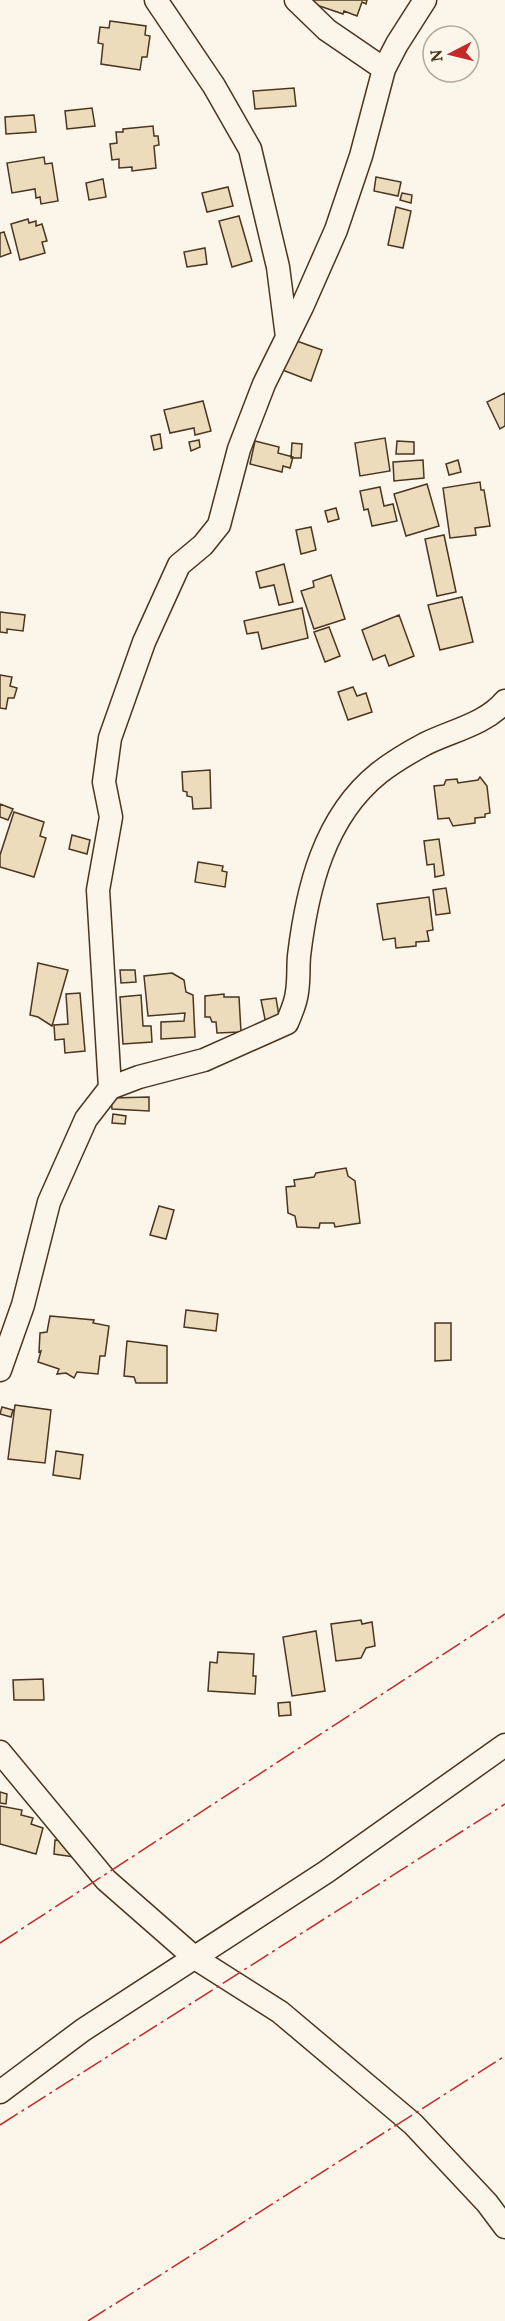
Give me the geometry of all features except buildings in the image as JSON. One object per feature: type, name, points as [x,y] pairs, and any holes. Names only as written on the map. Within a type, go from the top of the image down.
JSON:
[{"type":"street","points":[[156,0],[214,86],[250,148],[278,267],[287,337]]},
{"type":"street","points":[[296,0],[327,30],[384,69]]},
{"type":"street","points":[[110,1088],[98,890],[111,817],[104,782],[110,738],[144,642],[179,565],[203,545],[219,525],[239,449],[264,384],[336,230],[361,156],[384,69],[425,0]]},
{"type":"street","points":[[0,1370],[23,1305],[49,1202],[86,1119],[110,1088],[139,1077],[204,1060],[287,1023],[297,994],[301,945],[316,873],[331,833],[349,802],[380,773],[426,744],[469,726],[500,708],[505,701]]},
{"type":"street","points":[[0,2092],[83,2030],[326,1872],[505,1744]]},
{"type":"street","points":[[0,1752],[106,1880],[195,1958],[280,2012],[419,2130],[487,2203],[505,2227]]},
{"type":"power","points":[[0,1943],[505,1614]]},
{"type":"power","points":[[0,2125],[505,1804]]},
{"type":"power","points":[[88,2321],[505,2056]]}]
